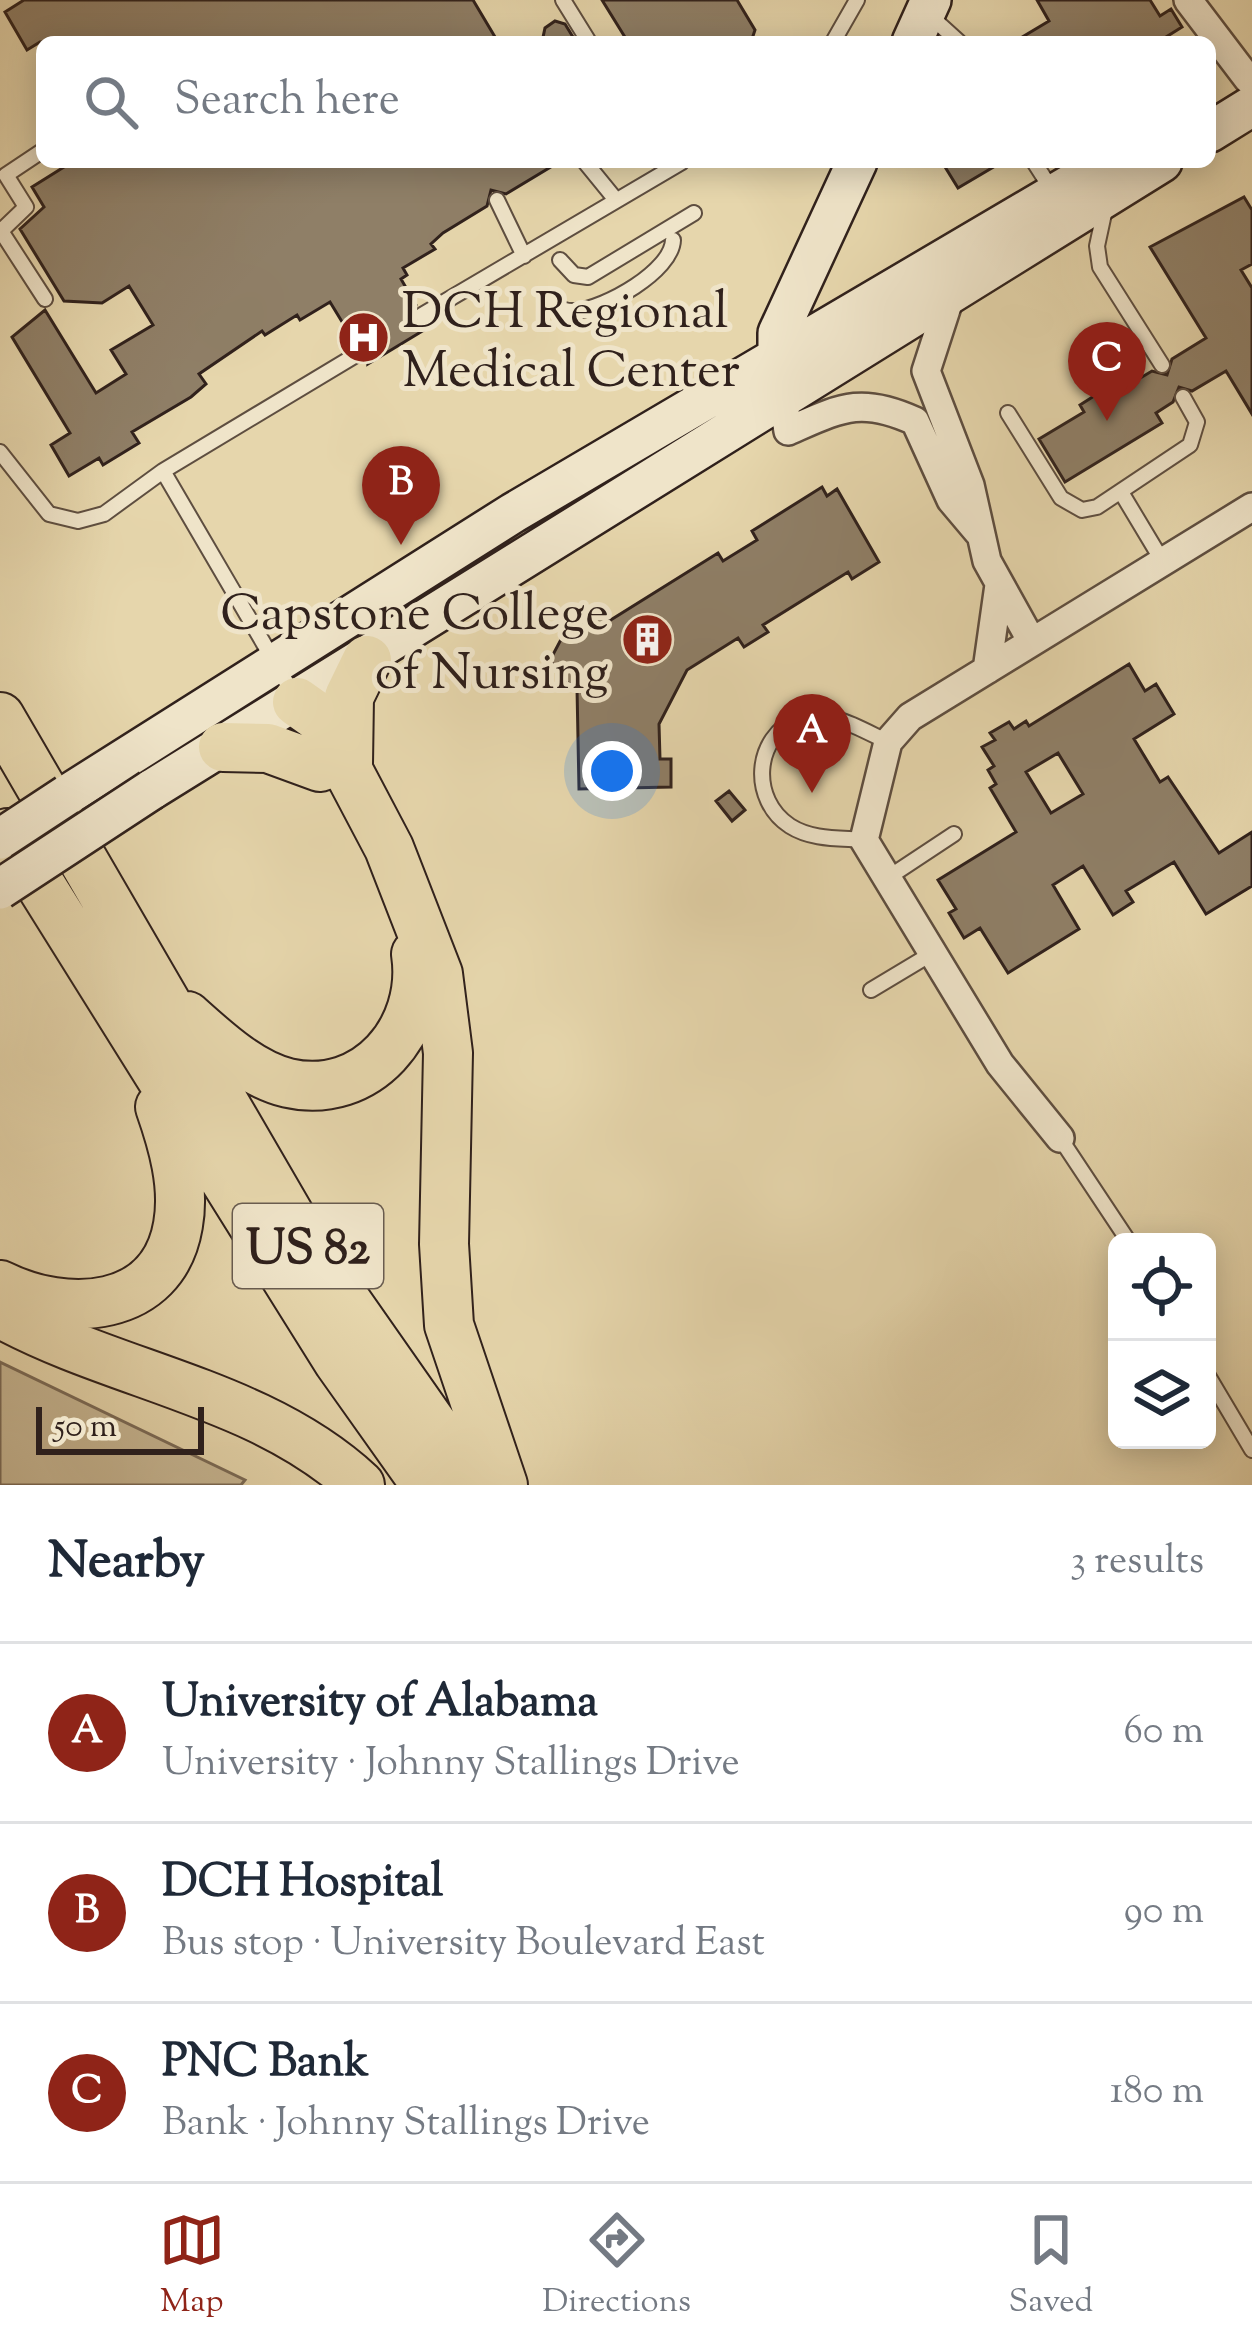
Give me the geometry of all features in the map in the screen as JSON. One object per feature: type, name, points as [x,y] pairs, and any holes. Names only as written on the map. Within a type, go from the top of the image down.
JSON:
[{"type":"highway","points":[[335,771],[349,697],[367,660]]},
{"type":"highway","points":[[163,992],[221,1045],[288,1083],[324,1085],[358,1075],[399,1040],[418,990],[416,954],[335,771],[321,719],[286,682]]},
{"type":"highway","name":"US 82","points":[[0,717],[305,1242],[475,1485]]},
{"type":"highway","points":[[223,747],[268,748],[335,771],[389,848],[438,974],[448,1053],[444,1244],[449,1324],[503,1485]]},
{"type":"highway","name":"US 82","points":[[0,820],[143,1057],[338,1361],[426,1485]]},
{"type":"highway","points":[[0,1285],[44,1302],[84,1307],[140,1288],[164,1262],[178,1230],[179,1195],[173,1146],[143,1057]]},
{"type":"highway","points":[[0,1313],[35,1333],[289,1434],[360,1485]]},
{"type":"main road","points":[[1216,100],[1251,87]]},
{"type":"main road","points":[[1216,125],[1251,87]]},
{"type":"main road","points":[[779,377],[778,333],[854,168]]},
{"type":"main road","points":[[0,889],[223,747],[286,682],[513,513],[954,288],[1108,179],[1143,168]]},
{"type":"main road","points":[[0,839],[133,751],[286,682],[367,660],[779,377],[1044,178],[1108,179]]},
{"type":"street","points":[[1188,0],[1214,36]]},
{"type":"street","points":[[1216,39],[1251,87]]},
{"type":"street","points":[[954,288],[926,371],[970,485],[978,532],[999,585],[1032,642]]},
{"type":"street","points":[[779,377],[788,431],[845,406],[880,406],[915,421],[951,500],[978,532]]},
{"type":"street","points":[[1060,1138],[1000,1064],[864,840],[888,742],[910,717],[1252,507]]},
{"type":"street","points":[[987,670],[999,585]]},
{"type":"lane","points":[[563,0],[586,36]]},
{"type":"lane","points":[[836,36],[857,0]]},
{"type":"lane","points":[[923,18],[950,36]]},
{"type":"lane","points":[[36,155],[6,175],[26,207],[1,232],[45,299]]},
{"type":"lane","points":[[590,168],[616,200]]},
{"type":"lane","points":[[422,315],[667,168]]},
{"type":"lane","points":[[1108,179],[1097,246],[1100,267],[1162,365]]},
{"type":"lane","points":[[497,200],[524,256]]},
{"type":"lane","points":[[560,260],[574,274],[588,277],[694,213]]},
{"type":"lane","points":[[548,302],[568,312],[594,308],[666,262],[674,240]]},
{"type":"lane","points":[[0,452],[49,514],[77,520],[104,514],[163,471],[361,352]]},
{"type":"lane","points":[[1008,412],[1071,506],[1097,507],[1190,445],[1197,422],[1183,397]]},
{"type":"lane","points":[[163,471],[286,682]]},
{"type":"lane","points":[[1120,492],[1163,562]]},
{"type":"lane","points":[[864,840],[812,836],[789,825],[772,810],[760,764],[775,736],[800,717],[833,718],[888,742]]},
{"type":"lane","points":[[886,879],[955,834]]},
{"type":"lane","points":[[871,990],[932,954]]},
{"type":"lane","points":[[1060,1138],[1123,1233]]},
{"type":"lane","points":[[1216,1389],[1252,1450]]},
{"type":"shaded area","points":[[0,1362],[245,1480],[241,1485],[0,1485]]},
{"type":"building","points":[[24,0],[473,0],[494,36],[36,36],[36,44],[27,50],[5,12]]},
{"type":"building","points":[[602,0],[737,0],[755,30],[753,36],[624,36]]},
{"type":"building","points":[[1037,0],[1150,0],[1160,16],[1171,9],[1182,27],[1168,36],[1024,36],[1049,21]]},
{"type":"building","points":[[555,21],[565,24],[572,36],[543,36]]},
{"type":"building","points":[[62,168],[549,168],[506,194],[491,190],[487,206],[443,233],[431,244],[435,249],[403,268],[407,275],[401,279],[416,305],[412,320],[429,327],[368,364],[370,345],[355,343],[330,302],[300,320],[297,315],[265,335],[262,331],[199,374],[206,384],[191,397],[132,432],[139,443],[103,465],[99,458],[69,476],[51,445],[70,433],[12,337],[45,310],[96,393],[126,374],[111,350],[153,325],[129,286],[102,303],[64,301],[20,229],[44,207],[32,187]]},
{"type":"building","points":[[946,168],[992,168],[958,188]]},
{"type":"building","points":[[1244,197],[1252,210],[1252,264],[1241,270],[1252,288],[1252,414],[1226,371],[1192,391],[1179,387],[1173,402],[1156,413],[1162,423],[1065,482],[1039,439],[1084,412],[1080,405],[1105,389],[1110,396],[1152,371],[1167,375],[1172,359],[1206,338],[1150,247]]},
{"type":"building","name":"Capstone College of Nursing","points":[[822,487],[827,496],[837,489],[879,562],[852,579],[848,572],[763,625],[768,632],[744,647],[738,638],[687,670],[659,724],[660,759],[671,759],[671,787],[579,789],[577,688],[559,678],[563,669],[549,662],[574,615],[588,622],[593,613],[609,621],[718,553],[723,561],[757,540],[752,531]]},
{"type":"building","points":[[1129,664],[1145,691],[1156,684],[1174,714],[1134,739],[1160,782],[1168,777],[1219,853],[1252,832],[1252,886],[1206,914],[1174,862],[1126,891],[1133,902],[1113,915],[1083,866],[1053,885],[1079,929],[1008,973],[980,928],[964,938],[949,913],[956,909],[938,880],[1016,832],[990,788],[996,784],[988,770],[994,766],[982,747],[995,740],[990,733],[1009,722],[1014,729],[1026,721],[1029,726]],"holes":[[[1058,753],[1083,794],[1051,813],[1026,772]]]},
{"type":"building","points":[[729,791],[745,810],[732,821],[716,801]]},
{"type":"place","name":"DCH Regional Medical Center","points":[[363,338]]},
{"type":"place","name":"PNC Bank","points":[[1107,421]]},
{"type":"place","name":"DCH Hospital","points":[[401,545]]},
{"type":"place","name":"Capstone College of Nursing","points":[[648,640]]},
{"type":"place","name":"University of Alabama","points":[[812,793]]}]
